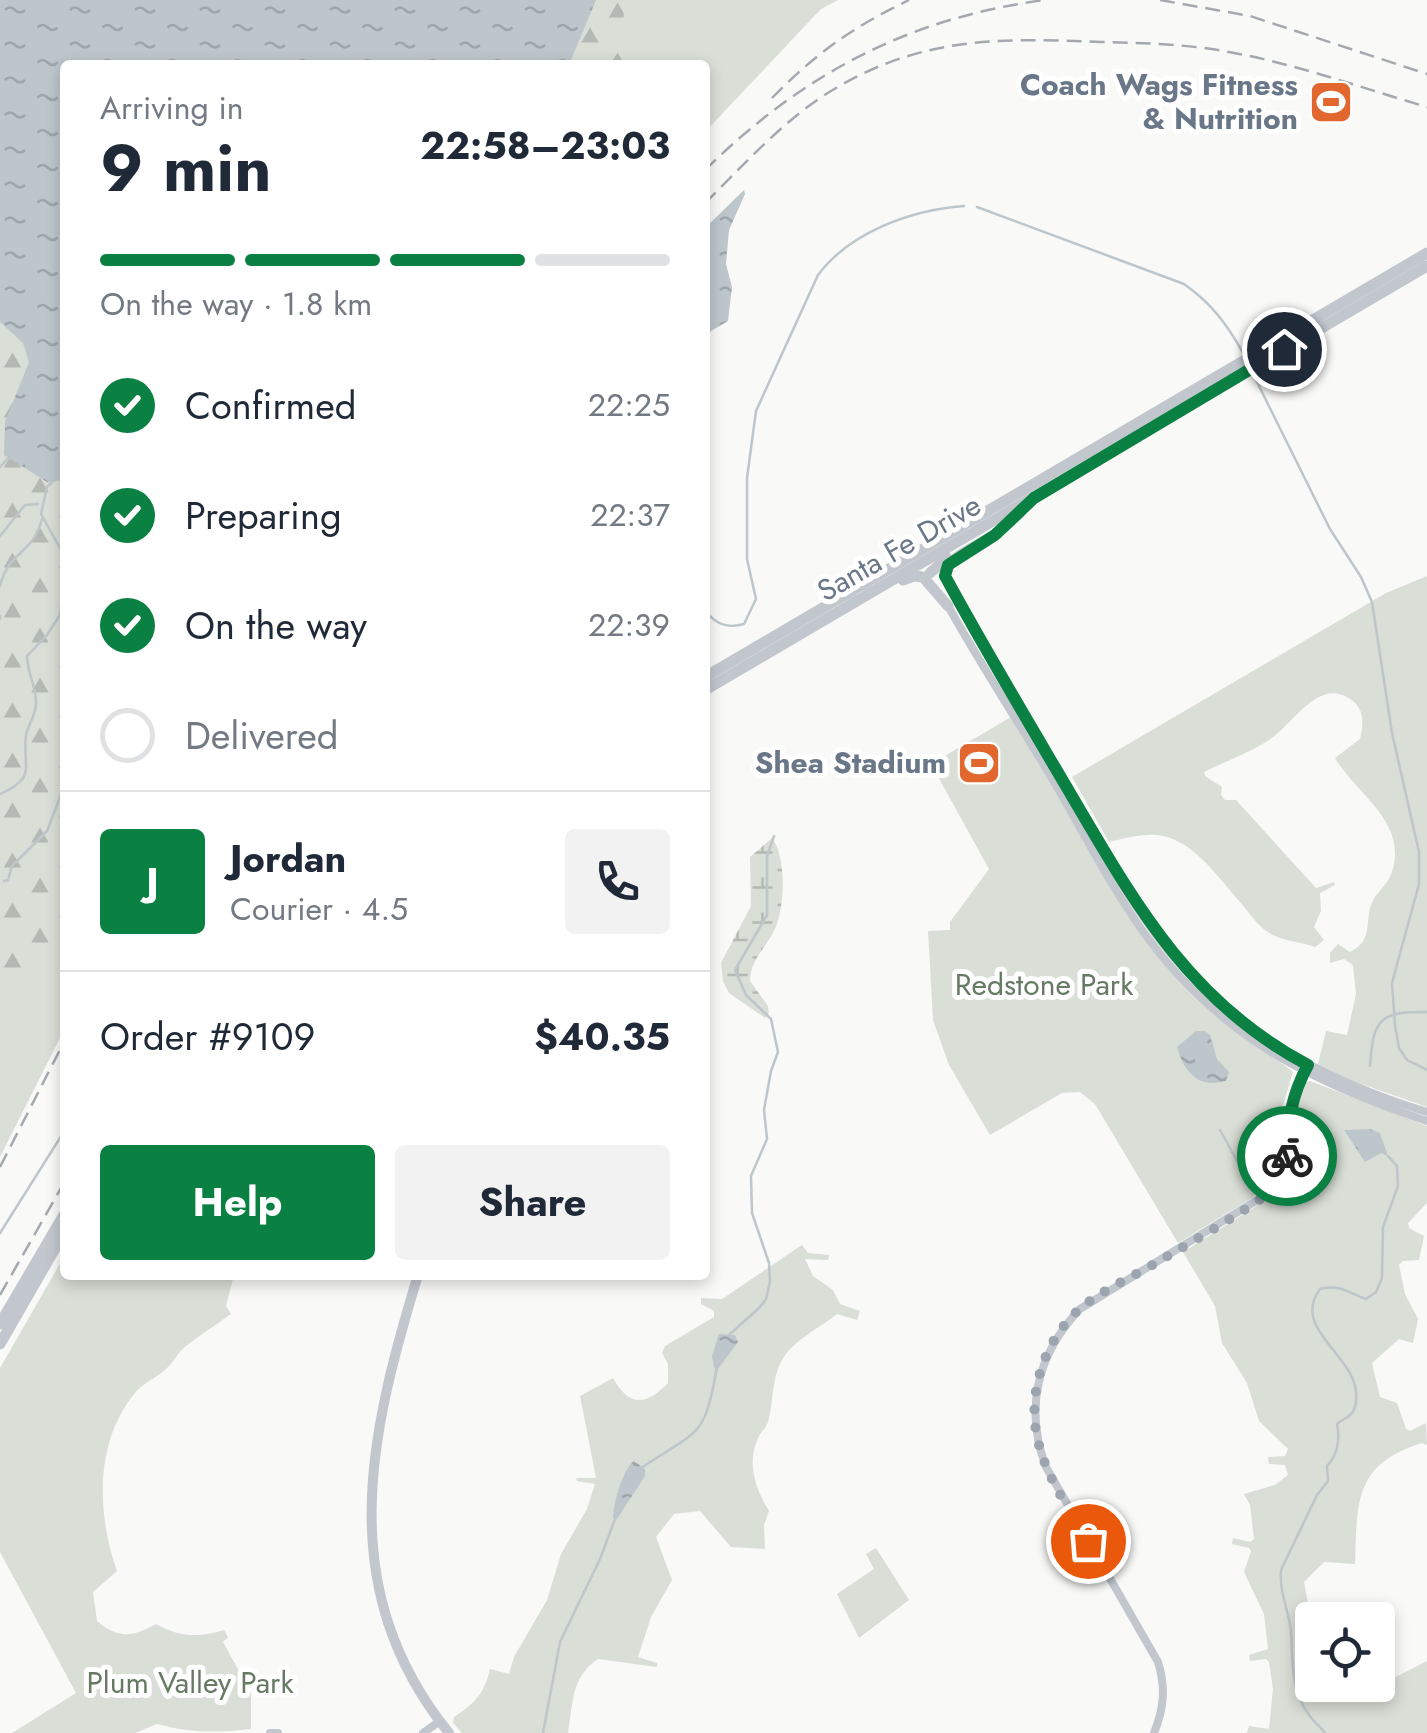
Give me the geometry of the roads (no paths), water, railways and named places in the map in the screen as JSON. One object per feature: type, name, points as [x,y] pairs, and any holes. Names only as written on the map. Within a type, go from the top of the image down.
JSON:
[{"type":"highway","name":"Santa Fe Drive","points":[[710,674],[927,562],[1183,395],[1427,253]]},
{"type":"highway","name":"Santa Fe Drive","points":[[1005,515],[1427,266]]},
{"type":"highway","points":[[1368,300],[1380,288],[1381,280]]},
{"type":"highway","points":[[927,562],[990,532],[1016,500],[1134,431],[1183,395]]},
{"type":"highway","points":[[977,633],[945,570],[954,560],[995,535],[1034,498]]},
{"type":"highway","points":[[710,685],[822,614],[844,616],[914,576],[928,581],[940,601],[948,606]]},
{"type":"highway","points":[[0,1324],[60,1222]]},
{"type":"highway","points":[[0,1344],[60,1240]]},
{"type":"main road","points":[[417,1280],[379,1420],[372,1460],[371,1527],[386,1614],[418,1690],[449,1733]]},
{"type":"street","points":[[927,562],[948,606],[1126,905],[1162,956],[1238,1031],[1339,1090],[1427,1121]]},
{"type":"street","points":[[927,562],[977,633],[1134,902],[1168,950],[1234,1016],[1306,1069],[1427,1112]]},
{"type":"street","points":[[1154,1733],[1161,1717],[1165,1688],[1158,1662],[1054,1483],[1039,1448],[1034,1417],[1040,1372],[1066,1323],[1097,1296],[1268,1194],[1286,1157],[1288,1112],[1306,1069]]},
{"type":"street","points":[[423,1733],[440,1721]]},
{"type":"street","points":[[270,1733],[278,1733]]},
{"type":"water","points":[[0,0],[596,0],[571,60],[60,60],[60,481],[47,482],[4,455],[5,422],[29,362],[23,343],[0,322]]},
{"type":"water","points":[[744,190],[729,230],[726,264],[732,287],[728,321],[710,333],[710,223]]},
{"type":"water","points":[[1196,1031],[1210,1035],[1217,1059],[1229,1072],[1226,1081],[1200,1080],[1184,1064],[1177,1047]]},
{"type":"water","points":[[1370,1129],[1380,1133],[1388,1156],[1381,1153],[1365,1162],[1344,1130]]},
{"type":"water","points":[[719,1334],[735,1335],[738,1342],[718,1369],[714,1368],[712,1356]]},
{"type":"water","points":[[634,1461],[645,1469],[645,1476],[617,1519],[613,1518],[619,1487]]},
{"type":"waterway","points":[[710,616],[722,624],[744,624],[756,599],[747,559],[747,478],[756,411],[818,275],[847,247],[883,226],[923,212],[964,206]]},
{"type":"waterway","points":[[977,207],[1184,284],[1218,315],[1243,353]]},
{"type":"waterway","points":[[1254,376],[1330,529],[1372,602],[1392,733],[1419,852],[1419,884],[1392,983],[1395,1025],[1399,1048],[1407,1060],[1427,1070]]},
{"type":"waterway","points":[[0,467],[9,457]]},
{"type":"waterway","points":[[54,480],[47,487],[41,514],[60,548]]},
{"type":"waterway","points":[[0,536],[25,505],[38,504]]},
{"type":"waterway","points":[[0,586],[42,519]]},
{"type":"waterway","points":[[0,794],[20,782],[26,770],[26,735],[36,704],[27,656],[60,615]]},
{"type":"waterway","points":[[4,881],[8,880],[12,866],[47,831],[60,797]]},
{"type":"waterway","points":[[729,1335],[766,1299],[770,1282],[769,1263],[752,1213],[751,1176],[767,1139],[764,1110],[778,1052],[771,1019],[746,995],[735,970],[767,915],[767,856],[774,836]]},
{"type":"waterway","points":[[1370,1066],[1374,1038],[1382,1021],[1399,1013],[1427,1012]]},
{"type":"waterway","points":[[1220,1130],[1241,1168]]},
{"type":"waterway","points":[[0,1233],[60,1138]]},
{"type":"waterway","points":[[1325,1733],[1303,1705],[1295,1685],[1281,1570],[1317,1495],[1328,1481],[1327,1466],[1337,1446],[1337,1424],[1351,1413],[1356,1403],[1349,1371],[1319,1331],[1313,1318],[1313,1304],[1320,1289],[1339,1288],[1366,1299],[1376,1292],[1382,1278],[1383,1227],[1398,1186],[1397,1166],[1388,1156]]},
{"type":"waterway","points":[[641,1468],[696,1430],[708,1407],[717,1366]]},
{"type":"waterway","points":[[543,1733],[560,1642],[615,1519]]},
{"type":"railway","points":[[772,98],[836,42],[909,0]]},
{"type":"railway","points":[[710,165],[780,105],[860,56],[948,21],[1045,0]]},
{"type":"railway","points":[[1160,0],[1250,16],[1427,74]]},
{"type":"railway","points":[[710,198],[783,127],[836,88],[901,58],[965,44],[1065,41],[1213,49],[1304,70],[1427,107]]},
{"type":"railway","points":[[0,1167],[60,1050]]},
{"type":"railway","points":[[0,1295],[60,1190]]},
{"type":"place","name":"Coach Wags Fitness & Nutrition","points":[[1331,102]]},
{"type":"place","name":"Shea Stadium","points":[[979,763]]},
{"type":"park label","name":"Redstone Park","points":[[1044,985]]},
{"type":"park label","name":"Plum Valley Park","points":[[190,1683]]}]
